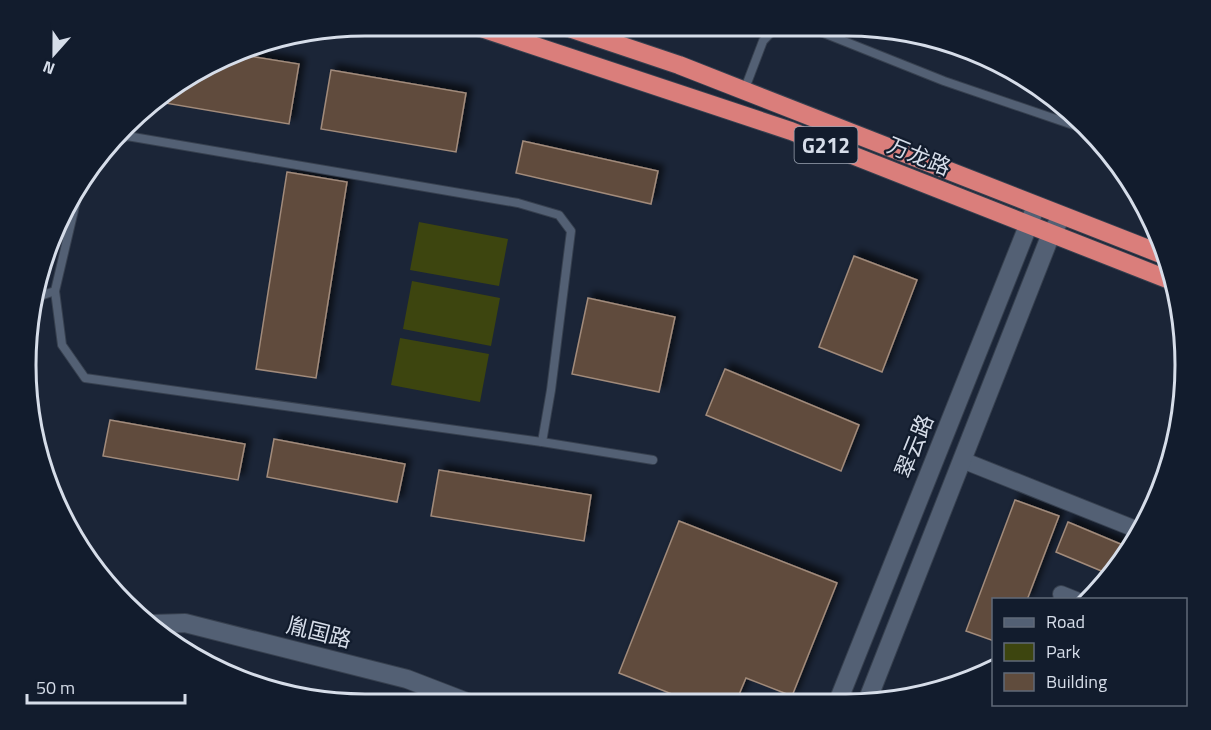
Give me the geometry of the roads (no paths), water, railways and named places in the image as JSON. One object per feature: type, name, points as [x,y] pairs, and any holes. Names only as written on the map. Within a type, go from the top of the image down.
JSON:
[{"type":"highway","name":"万龙路","points":[[505,36],[791,131],[1163,278]]},
{"type":"highway","name":"万龙路","points":[[592,36],[680,66],[1155,252]]},
{"type":"street","name":"翠云路","points":[[841,694],[1036,206]]},
{"type":"street","points":[[870,693],[1051,234],[1062,216]]},
{"type":"street","points":[[962,460],[1132,528]]},
{"type":"street","name":"胤国路","points":[[163,624],[196,626],[407,679],[446,694]]},
{"type":"lane","points":[[744,91],[763,41],[768,36]]},
{"type":"lane","points":[[831,36],[944,81],[1070,124]]},
{"type":"lane","points":[[128,136],[518,203],[559,215],[572,231],[542,442]]},
{"type":"lane","points":[[74,212],[55,291],[62,345],[85,378],[542,442],[653,460]]},
{"type":"lane","points":[[43,295],[55,291]]}]
